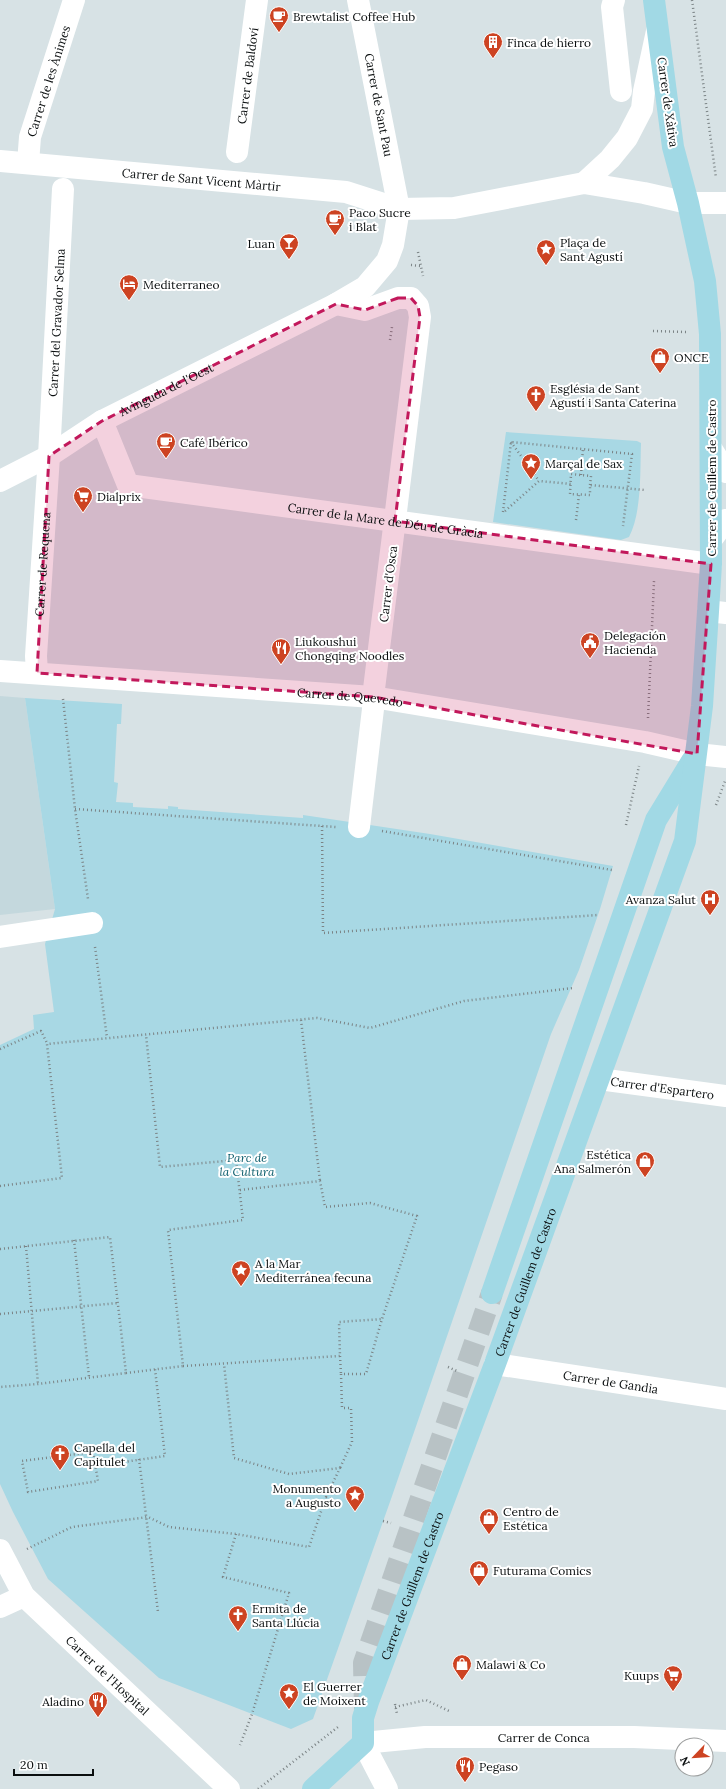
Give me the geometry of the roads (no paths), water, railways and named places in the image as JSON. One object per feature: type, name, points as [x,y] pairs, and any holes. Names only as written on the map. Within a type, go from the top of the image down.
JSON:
[{"type":"main road","name":"Carrer de Xàtiva","points":[[654,0],[673,147],[688,203]]},
{"type":"main road","name":"Carrer de Guillem de Castro","points":[[363,1743],[363,1718],[368,1702],[495,1364],[684,841],[717,612],[711,564],[712,539],[709,318],[704,281],[688,203]]},
{"type":"main road","name":"Carrer de Guillem de Castro","points":[[492,1293],[656,820],[697,754]]},
{"type":"main road","points":[[313,1789],[363,1743]]},
{"type":"street","name":"Carrer de les Ànimes","points":[[28,163],[30,137],[74,0]]},
{"type":"street","name":"Carrer de Baldoví","points":[[237,152],[258,0]]},
{"type":"street","name":"Carrer de Sant Pau","points":[[358,0],[399,210]]},
{"type":"street","points":[[614,0],[612,7],[621,91]]},
{"type":"street","points":[[584,183],[610,159],[627,138],[642,109],[644,91],[658,30]]},
{"type":"street","name":"Carrer de Sant Vicent Màrtir","points":[[0,161],[346,192],[399,210]]},
{"type":"street","points":[[399,210],[454,208],[584,183],[644,193],[688,203],[725,203]]},
{"type":"street","name":"Carrer del Gravador Selma","points":[[49,456],[63,189]]},
{"type":"street","name":"Avinguda de l'Oest","points":[[0,481],[49,456],[102,421],[336,304],[366,287],[387,261],[393,245],[399,210]]},
{"type":"street","name":"Carrer d'Osca","points":[[336,304],[365,310],[398,298],[411,298],[418,306],[420,317],[396,521],[372,697],[373,709],[359,827]]},
{"type":"street","points":[[396,521],[392,472],[401,376]]},
{"type":"street","name":"Carrer de la Mare de Déu de Gràcia","points":[[102,421],[128,485],[711,564]]},
{"type":"street","points":[[711,448],[726,472]]},
{"type":"street","name":"Carrer de Requena","points":[[37,673],[36,656],[49,456]]},
{"type":"street","points":[[712,539],[726,520]]},
{"type":"street","name":"Carrer de Quevedo","points":[[0,671],[372,697],[645,742],[697,754],[726,757]]},
{"type":"street","points":[[0,937],[92,923]]},
{"type":"street","name":"Carrer d'Espartero","points":[[599,1079],[726,1096]]},
{"type":"street","name":"Carrer de Gandia","points":[[495,1364],[726,1399]]},
{"type":"street","name":"Carrer de l'Hospital","points":[[0,1550],[24,1596],[229,1789]]},
{"type":"street","points":[[0,1607],[24,1596]]},
{"type":"street","name":"Carrer de Conca","points":[[363,1743],[425,1737],[634,1737],[726,1740]]},
{"type":"street","points":[[363,1743],[387,1789]]},
{"type":"tunnel","points":[[365,1709],[364,1663],[492,1293]]},
{"type":"place","name":"Brewtalist Coffee Hub","points":[[279,33]]},
{"type":"place","name":"Finca de hierro","points":[[493,59]]},
{"type":"place","name":"Paco Sucre i Blat","points":[[335,236]]},
{"type":"place","name":"Luan","points":[[289,260]]},
{"type":"place","name":"Plaça de Sant Agustí","points":[[546,266]]},
{"type":"place","name":"Mediterraneo","points":[[129,301]]},
{"type":"place","name":"ONCE","points":[[660,374]]},
{"type":"place","name":"Església de Sant Agustí i Santa Caterina","points":[[536,412]]},
{"type":"place","name":"Café Ibérico","points":[[166,459]]},
{"type":"place","name":"Marçal de Sax","points":[[531,480]]},
{"type":"place","name":"Dialprix","points":[[83,513]]},
{"type":"place","name":"Delegación Hacienda","points":[[590,659]]},
{"type":"place","name":"Liukoushui Chongqing Noodles","points":[[281,665]]},
{"type":"place","name":"Avanza Salut","points":[[710,916]]},
{"type":"place","name":"Estética Ana Salmerón","points":[[645,1178]]},
{"type":"place","name":"A la Mar Mediterránea fecuna","points":[[241,1287]]},
{"type":"place","name":"Capella del Capitulet","points":[[60,1471]]},
{"type":"place","name":"Monumento a Augusto","points":[[355,1512]]},
{"type":"place","name":"Centro de Estética","points":[[489,1535]]},
{"type":"place","name":"Futurama Comics","points":[[479,1587]]},
{"type":"place","name":"Ermita de Santa Llúcia","points":[[238,1632]]},
{"type":"place","name":"Malawi & Co","points":[[462,1681]]},
{"type":"place","name":"Kuups","points":[[673,1692]]},
{"type":"place","name":"El Guerrer de Moixent","points":[[289,1710]]},
{"type":"place","name":"Aladino","points":[[98,1718]]},
{"type":"place","name":"Pegaso","points":[[465,1783]]},
{"type":"park label","name":"Parc de la Cultura","points":[[247,1164]]}]
